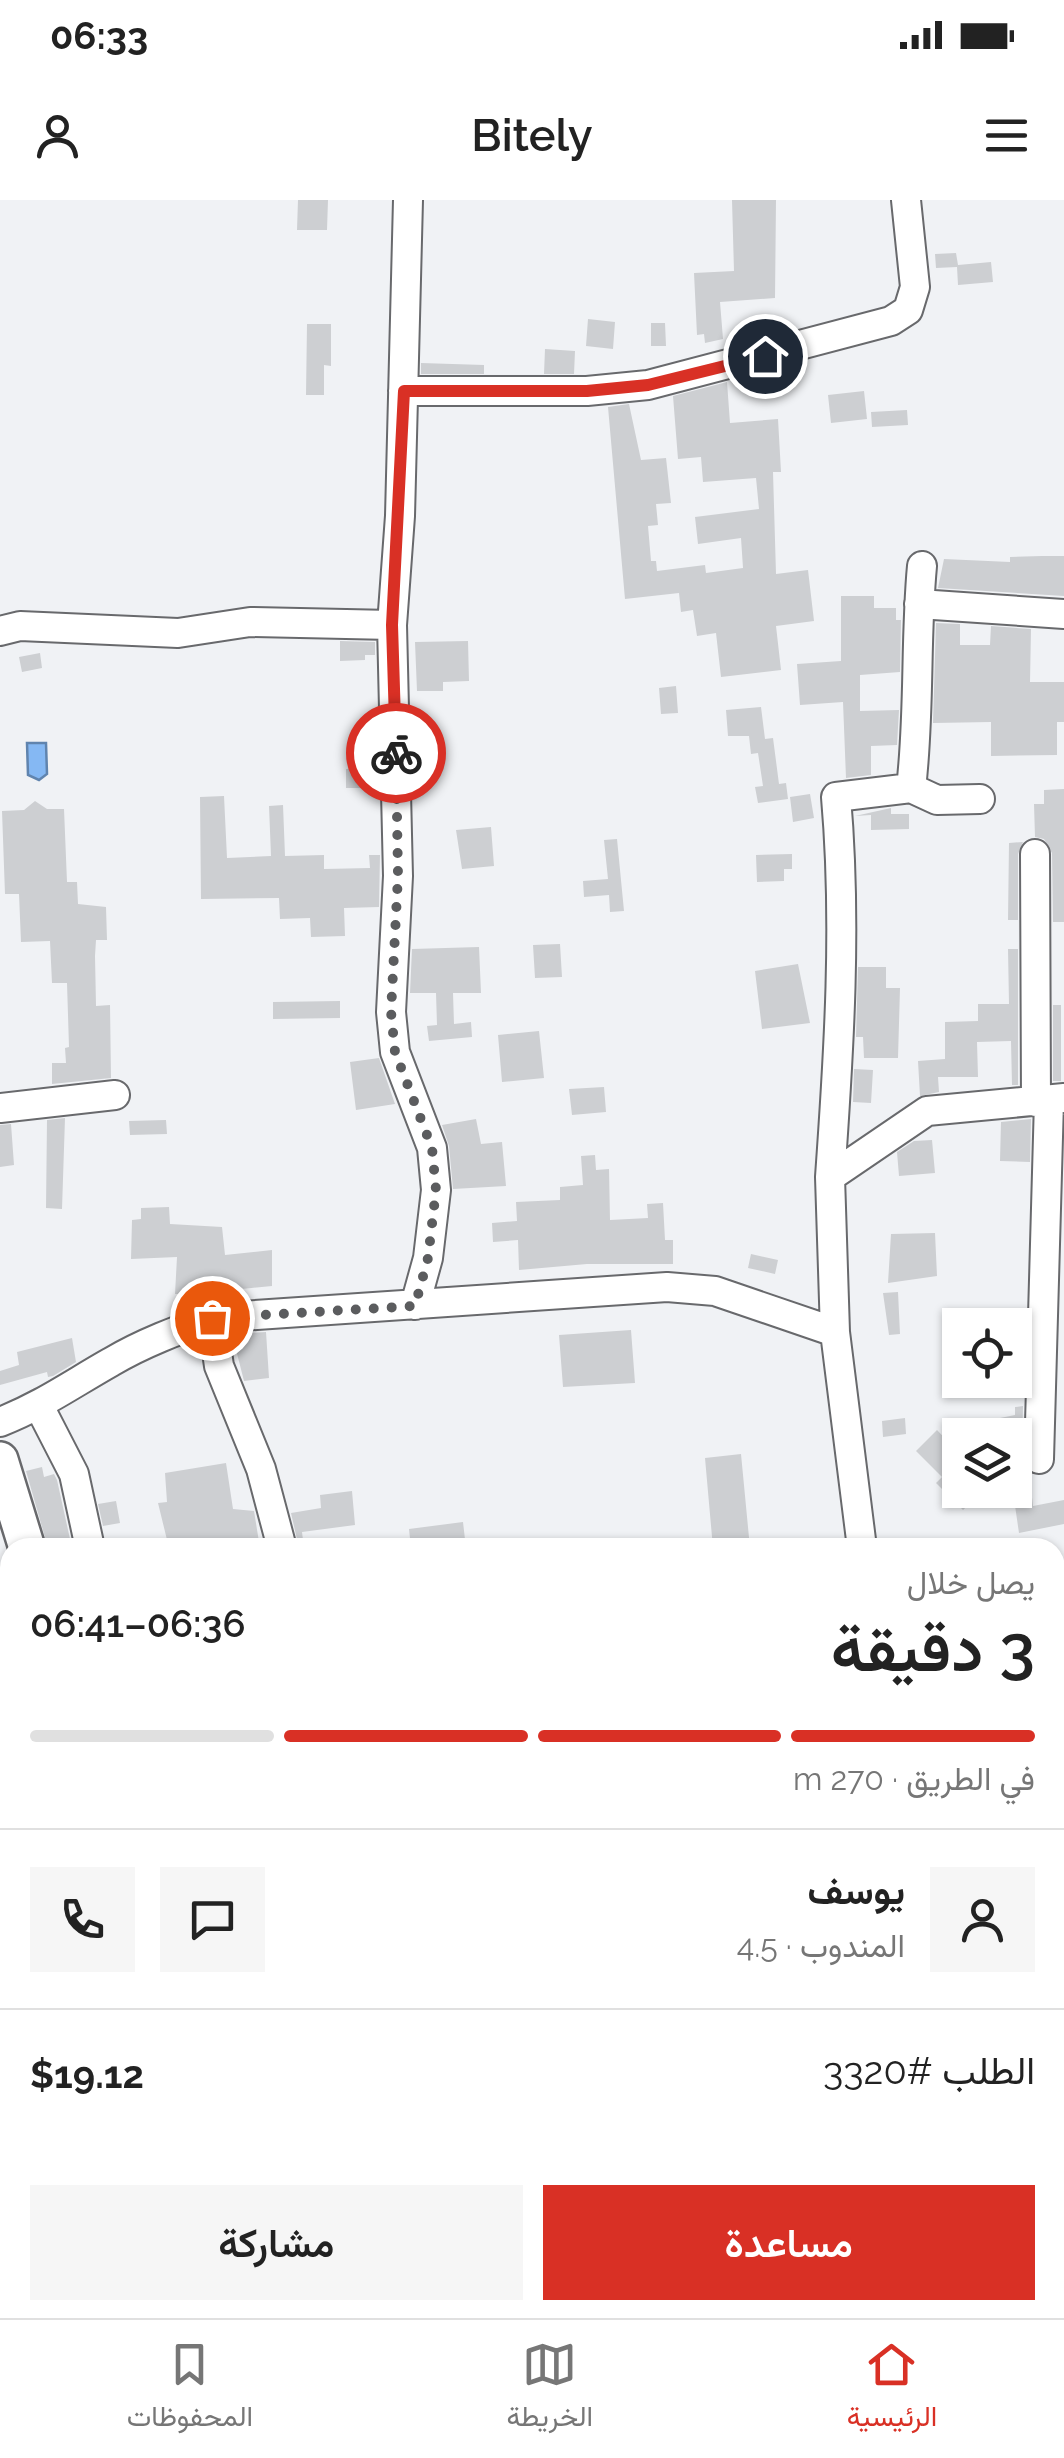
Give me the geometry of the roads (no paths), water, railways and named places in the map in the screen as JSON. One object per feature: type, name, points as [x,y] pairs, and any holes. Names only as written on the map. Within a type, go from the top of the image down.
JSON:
[{"type":"main road","points":[[0,1460],[24,1538]]},
{"type":"street","points":[[408,200],[404,391],[392,625],[398,876],[391,1012],[395,1052],[432,1148],[436,1190],[428,1258],[415,1306]]},
{"type":"street","points":[[404,391],[587,391],[648,385],[891,320],[908,310],[914,287],[906,200]]},
{"type":"street","points":[[911,788],[917,740],[922,566]]},
{"type":"street","points":[[919,604],[1064,614]]},
{"type":"street","points":[[0,631],[20,626],[178,634],[250,622],[392,625]]},
{"type":"street","points":[[861,1538],[835,1332],[830,1177],[840,1039],[842,860],[836,797],[911,788],[937,800],[980,800]]},
{"type":"street","points":[[1035,854],[1050,1100],[1039,1458]]},
{"type":"street","points":[[0,1108],[115,1095]]},
{"type":"street","points":[[830,1177],[927,1111],[1050,1100]]},
{"type":"street","points":[[0,1422],[38,1406],[111,1362],[212,1318],[415,1306],[628,1286],[714,1291],[835,1332]]},
{"type":"street","points":[[212,1318],[218,1366],[261,1469],[279,1538]]},
{"type":"street","points":[[38,1406],[74,1474],[88,1538]]},
{"type":"water","points":[[27,743],[46,743],[47,774],[39,780],[28,775]]}]
